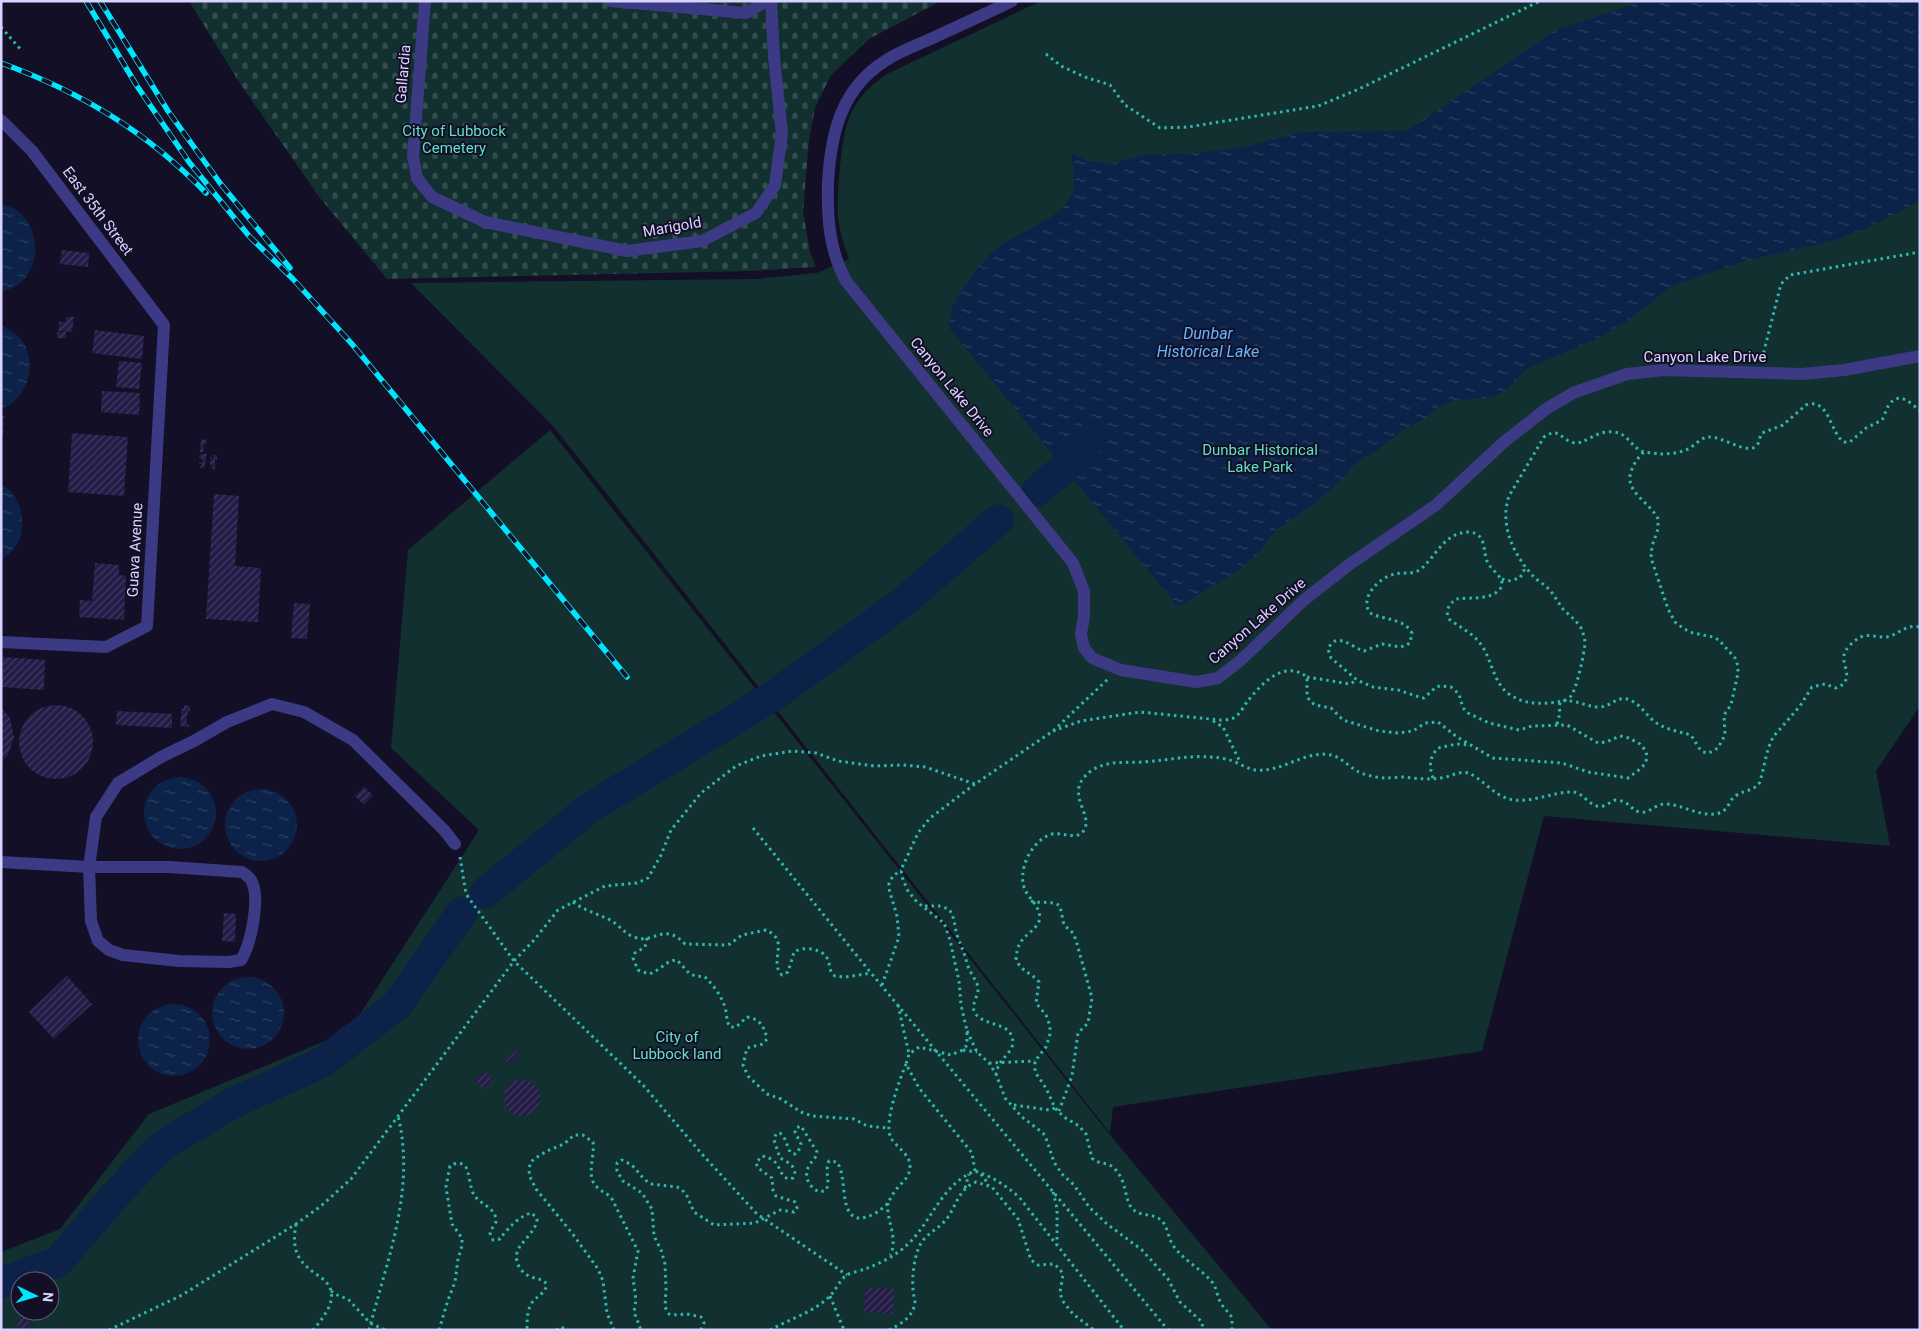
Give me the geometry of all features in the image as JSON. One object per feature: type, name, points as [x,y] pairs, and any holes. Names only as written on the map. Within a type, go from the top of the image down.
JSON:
[{"type":"street","name":"Gallardia","points":[[417,178],[413,156],[425,1]]},
{"type":"street","points":[[611,1],[746,12],[767,1]]},
{"type":"street","name":"Marigold","points":[[417,178],[432,197],[485,222],[627,251],[702,241],[756,213],[775,185],[782,134],[774,57],[771,1]]},
{"type":"street","name":"Canyon Lake Drive","points":[[1012,1],[887,59],[861,80],[844,104],[834,130],[829,165],[827,210],[829,230],[836,260],[846,281],[1073,562],[1084,592],[1084,616],[1081,634],[1084,648],[1092,658],[1121,670],[1196,682],[1218,678],[1241,660],[1304,600],[1350,564],[1436,505],[1504,442],[1546,408],[1573,393],[1627,374],[1664,370],[1802,374],[1862,367],[1920,356]]},
{"type":"street","name":"East 35th Street","points":[[1,120],[32,151],[164,325]]},
{"type":"street","name":"Guava Avenue","points":[[1,642],[106,648],[147,626],[164,325]]},
{"type":"street","points":[[1,862],[89,867],[169,866],[242,872],[250,878],[254,887],[254,901],[252,928],[246,952],[241,960],[229,962],[179,961],[122,956],[109,950],[98,942],[91,921],[89,867],[96,816],[118,783],[161,757],[227,722],[272,704],[304,712],[353,740],[444,830],[455,844]]},
{"type":"path","points":[[1046,54],[1061,66],[1077,74],[1110,85],[1125,105],[1160,128],[1188,127],[1318,106],[1359,89],[1540,1]]},
{"type":"path","points":[[1,27],[22,51]]},
{"type":"path","points":[[1758,372],[1781,284],[1790,275],[1920,252]]},
{"type":"path","points":[[1557,724],[1560,713],[1558,706],[1561,702],[1571,697],[1575,689],[1584,650],[1584,634],[1577,622],[1562,608],[1552,592],[1535,578],[1522,561],[1510,543],[1506,523],[1506,507],[1509,496],[1544,437],[1551,433],[1558,433],[1573,443],[1581,442],[1604,431],[1616,432],[1622,434],[1644,452],[1662,454],[1689,449],[1710,436],[1744,448],[1753,448],[1757,445],[1762,433],[1783,425],[1806,405],[1811,404],[1818,405],[1825,410],[1837,436],[1844,442],[1850,442],[1866,428],[1882,420],[1888,405],[1893,400],[1903,399],[1911,402],[1920,411]]},
{"type":"path","points":[[1501,578],[1502,586],[1498,591],[1477,598],[1456,599],[1449,606],[1447,616],[1480,642],[1499,683],[1507,693],[1529,703],[1577,701],[1600,708],[1607,706],[1616,699],[1631,700],[1659,725],[1691,736],[1703,752],[1709,753],[1716,750],[1725,735],[1724,715],[1731,705],[1738,666],[1735,658],[1719,640],[1684,629],[1675,622],[1668,609],[1651,558],[1652,546],[1658,529],[1658,519],[1632,489],[1629,482],[1632,469],[1644,452]]},
{"type":"path","points":[[1307,677],[1307,696],[1310,701],[1315,705],[1330,708],[1343,720],[1379,731],[1398,732],[1407,732],[1425,723],[1438,722],[1484,754],[1500,760],[1562,763],[1588,772],[1628,778],[1645,764],[1647,758],[1646,751],[1634,740],[1620,736],[1598,743],[1571,726],[1557,724],[1532,726],[1520,730],[1489,723],[1468,713],[1463,708],[1459,694],[1451,687],[1436,687],[1422,698],[1398,690],[1373,688],[1357,680],[1331,658],[1328,649],[1333,642],[1343,641],[1364,651],[1386,644],[1406,646],[1412,640],[1412,633],[1405,625],[1373,615],[1366,606],[1367,597],[1383,579],[1394,574],[1419,570],[1445,542],[1454,536],[1468,532],[1479,536],[1482,540],[1489,566],[1501,578],[1508,581],[1520,578],[1524,570],[1522,561]]},
{"type":"path","points":[[1232,1330],[1232,1318],[1220,1303],[1212,1282],[1173,1247],[1161,1220],[1156,1216],[1137,1213],[1132,1208],[1123,1181],[1116,1170],[1108,1164],[1095,1161],[1090,1152],[1086,1134],[1079,1126],[1055,1108],[1046,1088],[1035,1072],[1035,1061],[1048,1042],[1050,1026],[1046,1015],[1036,1003],[1039,982],[1036,978],[1023,971],[1016,960],[1019,944],[1023,937],[1038,925],[1040,919],[1040,914],[1022,888],[1022,876],[1027,858],[1040,841],[1053,834],[1076,836],[1084,831],[1086,818],[1078,794],[1083,780],[1090,772],[1107,764],[1197,756],[1228,759],[1256,770],[1268,770],[1308,757],[1326,754],[1338,757],[1357,771],[1380,777],[1404,777],[1425,780],[1468,773],[1488,788],[1512,800],[1536,799],[1573,792],[1585,797],[1593,804],[1604,806],[1613,800],[1623,800],[1635,810],[1641,812],[1667,804],[1708,813],[1722,812],[1738,794],[1748,792],[1757,787],[1763,775],[1768,749],[1773,737],[1800,706],[1812,687],[1825,684],[1836,688],[1844,684],[1848,675],[1843,655],[1855,640],[1867,635],[1888,636],[1907,628],[1920,627]]},
{"type":"path","points":[[882,986],[899,937],[897,916],[889,889],[889,882],[901,870],[918,833],[930,818],[975,784],[1053,731],[1105,680],[1121,670]]},
{"type":"path","points":[[1053,731],[1081,721],[1140,712],[1220,720],[1236,717],[1255,692],[1279,672],[1295,670],[1307,677],[1350,684],[1357,680]]},
{"type":"path","points":[[1209,719],[1223,727],[1240,763]]},
{"type":"path","points":[[1433,778],[1430,769],[1430,759],[1438,748],[1456,744],[1472,746]]},
{"type":"path","points":[[110,1330],[182,1295],[296,1224],[321,1206],[351,1179],[514,961],[535,940],[558,910],[605,886],[636,883],[648,878],[661,855],[671,830],[700,793],[736,766],[761,756],[793,751],[816,753],[838,761],[874,766],[903,765],[925,767],[975,784]]},
{"type":"path","points":[[753,828],[1168,1330]]},
{"type":"path","points":[[455,844],[462,866],[466,894],[514,961],[643,1085],[701,1154],[757,1214],[847,1275]]},
{"type":"path","points":[[901,870],[908,890],[922,906],[944,923],[950,940],[959,981],[961,1005],[967,1031],[977,1052],[989,1063],[996,1074],[1001,1091],[1022,1118],[1043,1134],[1054,1162],[1062,1174],[1074,1185],[1089,1207],[1107,1224],[1142,1250],[1168,1279],[1180,1302],[1202,1322],[1203,1330]]},
{"type":"path","points":[[1031,901],[1056,903],[1060,906],[1064,925],[1073,933],[1076,940],[1092,998],[1088,1023],[1078,1033],[1072,1076],[1059,1112]]},
{"type":"path","points":[[573,902],[595,915],[614,922],[624,932],[634,937],[647,938],[658,934],[669,934],[679,937],[685,944],[723,946],[730,944],[742,935],[766,930],[775,935],[778,942],[777,967],[782,975],[788,972],[794,952],[807,948],[826,956],[830,971],[835,976],[846,977],[871,973]]},
{"type":"path","points":[[922,906],[939,906],[949,910],[954,917],[958,938],[964,949],[967,964],[978,986],[973,1008],[984,1021],[1007,1030],[1013,1038],[1012,1047],[999,1064],[996,1074]]},
{"type":"path","points":[[647,938],[645,947],[635,953],[633,958],[638,970],[649,974],[661,969],[666,962],[677,960],[689,973],[704,977],[715,987],[724,1004],[727,1022],[730,1027],[736,1028],[747,1017],[755,1018],[761,1022],[767,1039],[764,1044],[747,1048],[743,1064],[748,1076],[767,1094],[781,1099],[801,1112],[812,1116],[854,1119],[868,1126],[888,1128]]},
{"type":"path","points":[[701,1330],[704,1320],[697,1315],[672,1315],[666,1311],[665,1264],[654,1236],[652,1209],[642,1193],[623,1181],[617,1172],[617,1163],[622,1160],[628,1162],[645,1180],[652,1184],[676,1187],[682,1190],[686,1194],[694,1212],[714,1225],[746,1224],[764,1219],[780,1210],[794,1212],[798,1208],[794,1202],[776,1196],[773,1190],[772,1178],[758,1168],[757,1161],[762,1156],[772,1159],[780,1166],[784,1178],[791,1179],[794,1175],[794,1167],[780,1158],[774,1140],[776,1134],[780,1133],[784,1137],[790,1152],[795,1154],[798,1152],[801,1144],[795,1132],[796,1128],[801,1126],[805,1129],[806,1137],[817,1152],[816,1157],[808,1166],[809,1184],[816,1191],[822,1192],[828,1188],[827,1164],[833,1160],[840,1166],[844,1180],[845,1202],[851,1215],[862,1218],[883,1209],[895,1190],[908,1177],[910,1166],[907,1157],[891,1137],[888,1128],[897,1087],[909,1054],[898,1005]]},
{"type":"path","points":[[964,1050],[967,1031]]},
{"type":"path","points":[[909,1054],[920,1047],[951,1055],[964,1050],[977,1052]]},
{"type":"path","points":[[989,1063],[1035,1061]]},
{"type":"path","points":[[906,1064],[919,1088],[972,1153],[975,1171]]},
{"type":"path","points":[[1011,1104],[1017,1107],[1049,1110],[1055,1108]]},
{"type":"path","points":[[368,1330],[395,1239],[403,1191],[401,1128],[398,1116]]},
{"type":"path","points":[[614,1330],[607,1314],[603,1282],[598,1269],[572,1233],[536,1189],[530,1176],[529,1169],[534,1159],[560,1146],[574,1135],[583,1135],[594,1142],[593,1182],[597,1188],[608,1194],[612,1199],[635,1243],[638,1252],[633,1278],[636,1300],[634,1312],[641,1330]]},
{"type":"path","points":[[440,1330],[455,1282],[462,1246],[462,1238],[452,1224],[446,1187],[450,1166],[459,1164],[463,1164],[467,1170],[474,1195],[480,1203],[489,1207],[496,1217],[497,1222],[490,1233],[493,1240],[500,1239],[525,1215],[532,1213],[537,1219],[536,1226],[516,1254],[516,1262],[524,1273],[544,1281],[547,1285],[545,1292],[531,1305],[527,1317],[527,1330]]},
{"type":"path","points":[[975,1171],[1006,1185],[1019,1197],[1124,1330]]},
{"type":"path","points":[[770,1330],[815,1308],[830,1296],[847,1275],[889,1258],[909,1243],[938,1202],[958,1181],[975,1171]]},
{"type":"path","points":[[980,1173],[1018,1219],[1032,1260],[1038,1264],[1054,1264],[1060,1269],[1063,1276],[1060,1292],[1062,1300],[1073,1314],[1094,1330]]},
{"type":"path","points":[[889,1330],[912,1314],[915,1261],[920,1246],[926,1236],[943,1224],[948,1217],[970,1174]]},
{"type":"path","points":[[964,1188],[976,1182],[989,1186]]},
{"type":"path","points":[[1052,1189],[1057,1208],[1057,1245]]},
{"type":"path","points":[[888,1203],[887,1214],[894,1243],[889,1258]]},
{"type":"path","points":[[296,1224],[295,1243],[300,1259],[311,1271],[324,1280],[331,1291],[348,1299],[370,1324],[385,1330]]},
{"type":"path","points":[[313,1330],[332,1302],[331,1291]]},
{"type":"path","points":[[830,1296],[844,1330]]},
{"type":"path","points":[[556,1330],[561,1327],[566,1330]]},
{"type":"green space","name":"City of Lubbock Cemetery","points":[[189,1],[941,1],[869,39],[831,75],[815,108],[809,140],[803,211],[810,252],[816,267],[750,271],[387,279],[320,198],[241,85]]},
{"type":"green space","name":"Dunbar Historical Lake Park","points":[[1041,1],[1920,1],[1920,706],[1876,771],[1890,846],[1544,816],[1482,1051],[1113,1107],[1110,1133],[554,427],[411,283],[755,279],[817,273],[849,259],[839,227],[838,192],[845,134],[851,113],[858,101],[871,86],[887,74]]},
{"type":"green space","name":"City of Lubbock land","points":[[550,430],[1110,1135],[1272,1330],[1,1330],[1,1252],[60,1229],[149,1114],[349,1031],[479,830],[391,748],[408,550]]},
{"type":"water","name":"Dunbar Historical Lake","points":[[1642,1],[1920,1],[1920,201],[1867,228],[1835,240],[1745,261],[1672,286],[1627,321],[1601,337],[1528,368],[1503,393],[1489,398],[1456,400],[1438,407],[1424,419],[1403,430],[1376,451],[1356,463],[1335,486],[1309,508],[1276,530],[1258,554],[1239,570],[1178,607],[949,328],[953,305],[962,289],[987,257],[1009,240],[1040,224],[1067,203],[1074,185],[1072,153],[1088,161],[1108,164],[1144,155],[1195,153],[1241,148],[1302,132],[1407,131],[1556,30]]},
{"type":"water","points":[[1,204],[13,208],[22,215],[34,235],[35,246],[31,269],[24,279],[1,292]]},
{"type":"water","points":[[1,325],[21,339],[30,361],[27,381],[23,390],[18,398],[1,409]]},
{"type":"water","points":[[1,484],[8,488],[17,501],[22,517],[22,525],[16,546],[1,560]]},
{"type":"water","points":[[180,777],[200,783],[210,793],[216,813],[210,833],[200,843],[180,849],[160,843],[150,833],[144,813],[150,793],[160,783]]},
{"type":"water","points":[[261,789],[281,795],[291,805],[297,825],[291,845],[281,855],[261,861],[241,855],[231,845],[225,825],[231,805],[241,795]]},
{"type":"water","points":[[248,977],[268,983],[278,993],[284,1013],[278,1033],[268,1043],[248,1049],[228,1043],[218,1033],[212,1013],[218,993],[228,983]]},
{"type":"water","points":[[174,1004],[194,1010],[204,1020],[210,1040],[204,1060],[194,1070],[174,1076],[154,1070],[144,1060],[138,1040],[144,1020],[154,1010]]},
{"type":"building","points":[[62,250],[89,253],[88,267],[60,264]]},
{"type":"building","points":[[66,317],[74,317],[72,332],[58,331],[59,322],[66,322]]},
{"type":"building","points":[[95,330],[144,336],[142,359],[92,353]]},
{"type":"building","points":[[57,332],[66,332],[66,338],[57,338]]},
{"type":"building","points":[[119,361],[142,363],[139,389],[116,387]]},
{"type":"building","points":[[102,391],[140,393],[139,415],[101,412]]},
{"type":"building","points":[[1,415],[4,416],[3,438],[1,438]]},
{"type":"building","points":[[72,433],[128,437],[124,496],[68,492]]},
{"type":"building","points":[[201,439],[207,440],[206,445],[204,444],[203,452],[200,452]]},
{"type":"building","points":[[200,454],[207,454],[204,468],[200,468],[202,464],[199,464],[199,462],[202,462],[202,459],[199,458]]},
{"type":"building","points":[[213,455],[217,455],[217,460],[215,459],[215,469],[211,469],[210,461],[212,459],[210,457],[213,458]]},
{"type":"building","points":[[214,494],[239,496],[235,566],[261,568],[258,622],[206,619]]},
{"type":"building","points":[[95,563],[119,565],[119,575],[126,576],[124,620],[79,617],[80,600],[92,601]]},
{"type":"building","points":[[294,603],[310,604],[307,639],[291,638]]},
{"type":"building","points":[[3,657],[45,660],[44,690],[2,687]]},
{"type":"building","points":[[56,705],[70,708],[82,716],[90,728],[93,742],[90,756],[82,768],[70,776],[56,779],[42,776],[30,768],[22,756],[19,742],[22,728],[30,716],[42,708]]},
{"type":"building","points":[[184,705],[190,706],[186,724],[189,724],[189,727],[180,726]]},
{"type":"building","points":[[1,707],[10,718],[14,737],[8,755],[1,763]]},
{"type":"building","points":[[117,711],[172,714],[172,728],[116,725]]},
{"type":"building","points":[[364,787],[373,795],[364,805],[355,796]]},
{"type":"building","points":[[224,913],[236,914],[235,942],[222,941]]},
{"type":"building","points":[[67,976],[92,1004],[54,1039],[29,1012]]},
{"type":"building","points":[[516,1051],[519,1055],[510,1064],[506,1061]]},
{"type":"building","points":[[484,1071],[494,1081],[484,1090],[474,1080]]},
{"type":"building","points":[[522,1080],[529,1081],[535,1085],[539,1091],[539,1105],[535,1111],[529,1115],[522,1116],[515,1115],[509,1111],[505,1105],[504,1098],[505,1091],[509,1085],[515,1081]]},
{"type":"building","points":[[866,1288],[894,1289],[893,1314],[864,1312]]},
{"type":"building","points":[[18,1321],[28,1321],[31,1324],[23,1330],[16,1323]]},
{"type":"waterway","points":[[1037,491],[1064,468],[1093,437]]},
{"type":"waterway","points":[[485,893],[588,809],[776,694],[902,603],[998,520]]},
{"type":"waterway","points":[[1,1283],[58,1262],[159,1148],[231,1104],[323,1062],[397,1005],[462,912]]},
{"type":"railway","points":[[86,1],[137,86],[189,162],[249,236],[293,279],[352,344],[627,677]]},
{"type":"railway","points":[[100,1],[168,111],[220,183],[290,268]]},
{"type":"railway","points":[[1,63],[58,87],[111,116],[160,151],[206,193]]}]
